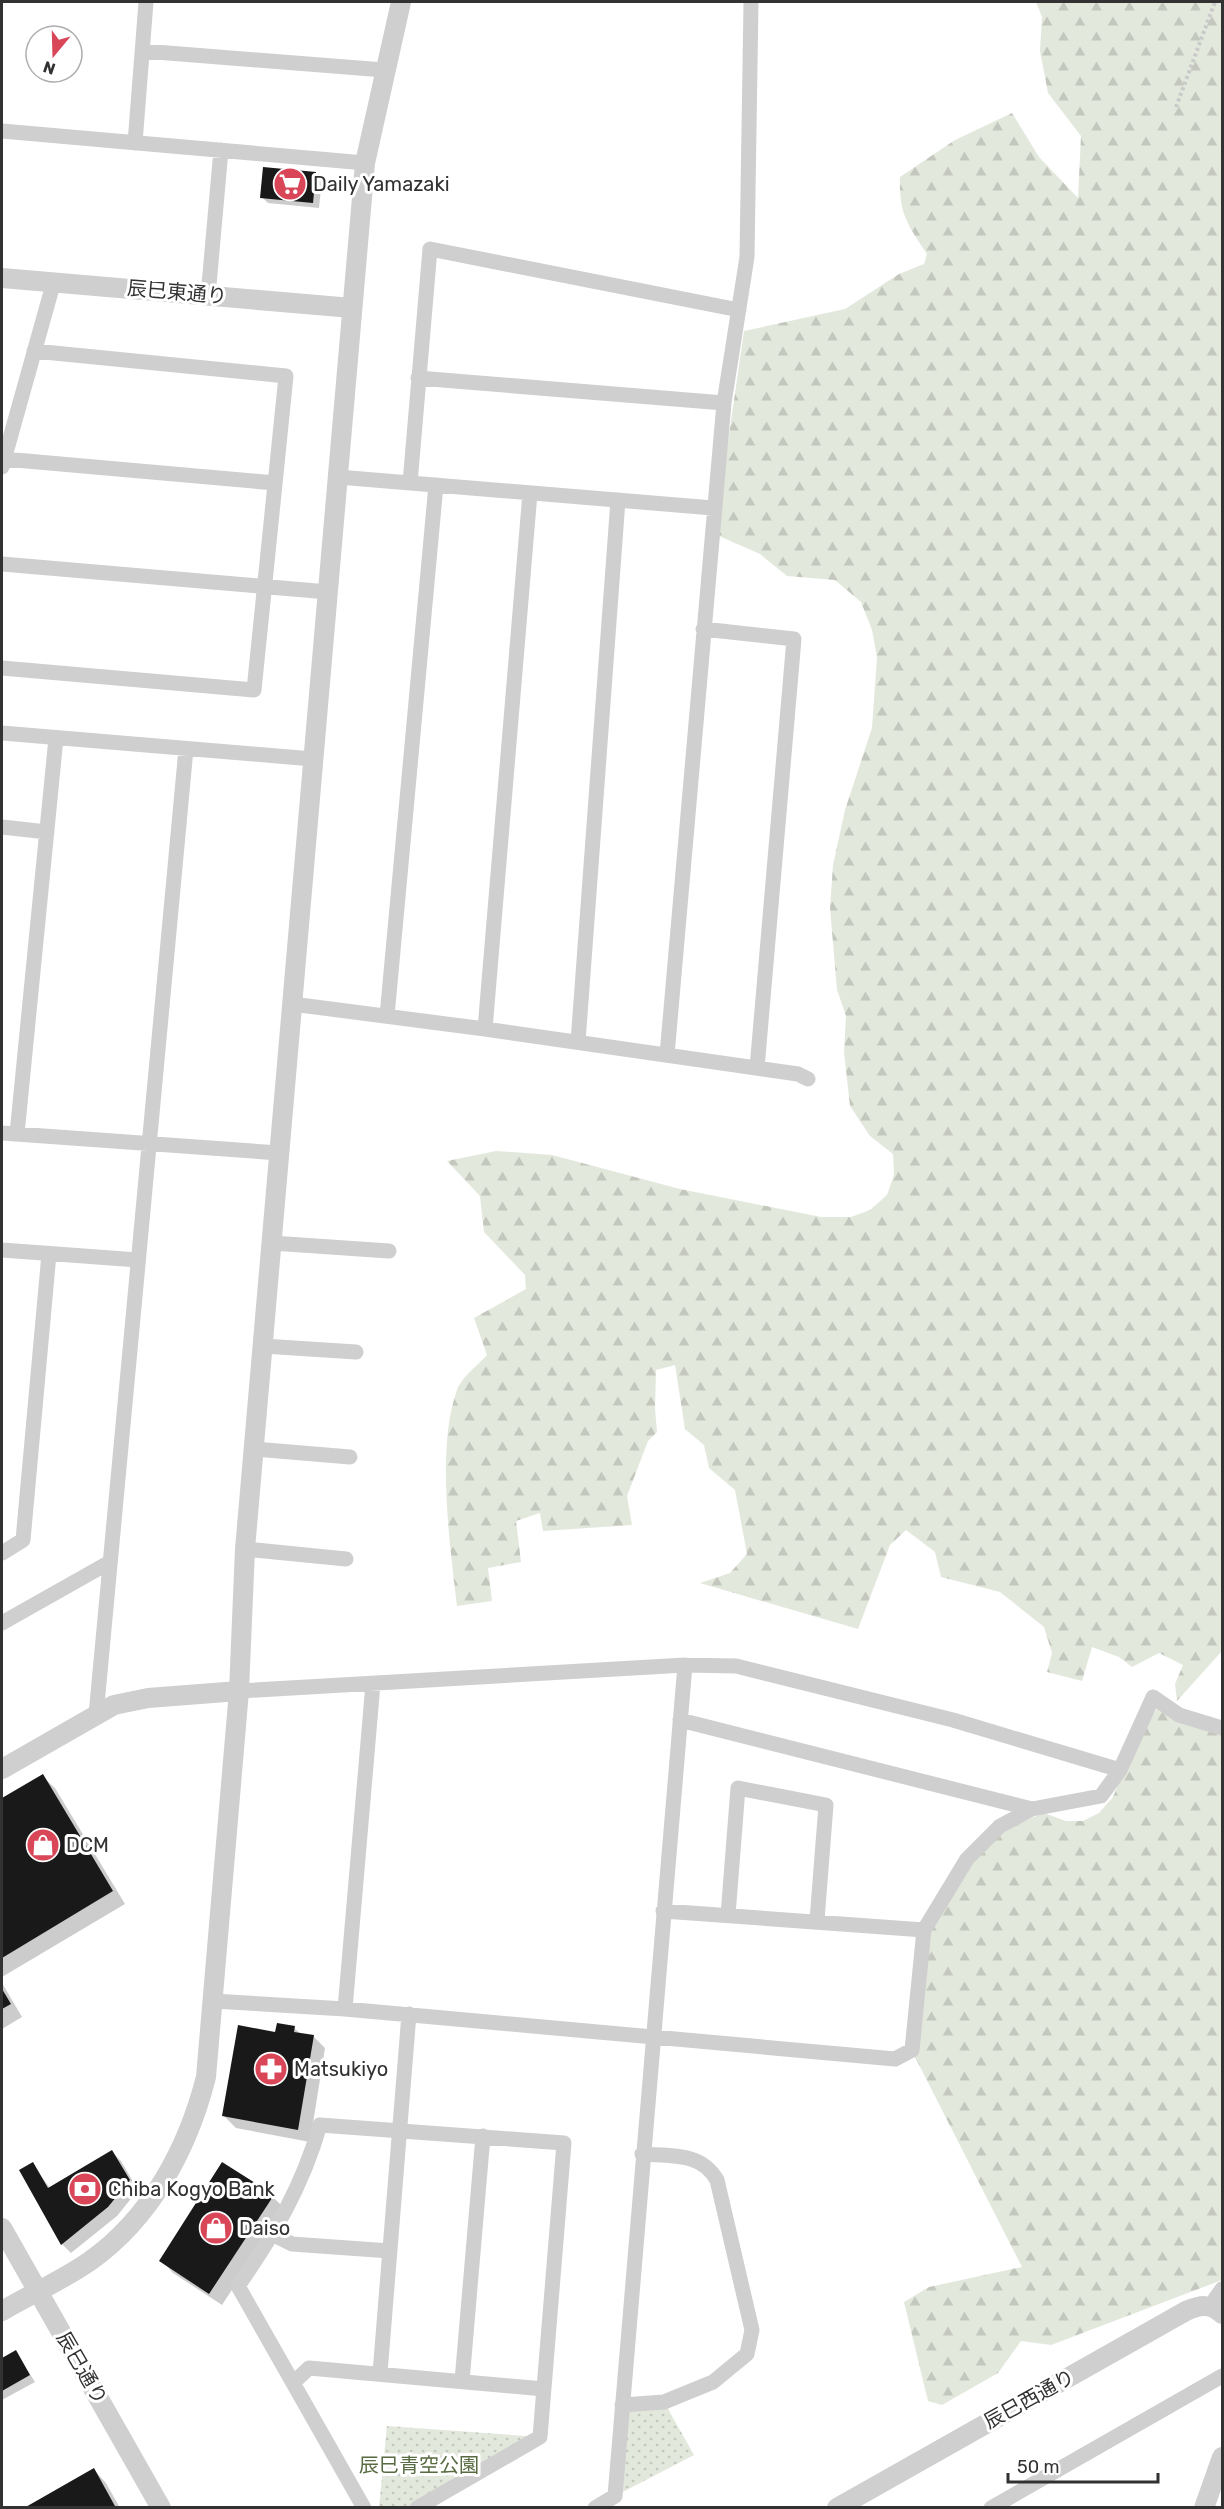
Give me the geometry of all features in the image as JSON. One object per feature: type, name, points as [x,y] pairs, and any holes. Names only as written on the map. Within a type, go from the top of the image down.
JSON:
[{"type":"street","points":[[135,143],[146,2]]},
{"type":"street","points":[[2,2310],[84,2265],[108,2245],[157,2192],[189,2135],[206,2077],[239,1691],[245,1549],[365,163],[384,69],[401,2]]},
{"type":"street","points":[[667,1055],[713,508],[724,404],[747,257],[751,2]]},
{"type":"street","points":[[143,51],[384,69]]},
{"type":"street","points":[[2,131],[365,163]]},
{"type":"street","points":[[208,296],[221,150]]},
{"type":"street","points":[[410,483],[430,249],[739,310]]},
{"type":"street","name":"辰巳東通り","points":[[2,278],[352,308]]},
{"type":"street","points":[[54,281],[34,351],[8,423],[3,463],[275,483]]},
{"type":"street","points":[[2,668],[254,690],[286,376],[34,351]]},
{"type":"street","points":[[418,378],[724,404]]},
{"type":"street","points":[[338,477],[713,508]]},
{"type":"street","points":[[387,1016],[436,485]]},
{"type":"street","points":[[485,1029],[530,493]]},
{"type":"street","points":[[578,1042],[618,500]]},
{"type":"street","points":[[2,564],[328,592]]},
{"type":"street","points":[[703,629],[794,639],[757,1068]]},
{"type":"street","points":[[2,732],[313,759]]},
{"type":"street","points":[[56,738],[47,832],[9,1133],[279,1153]]},
{"type":"street","points":[[96,1715],[186,749]]},
{"type":"street","points":[[2,827],[47,832]]},
{"type":"street","points":[[292,1004],[757,1068],[798,1074],[808,1079]]},
{"type":"street","points":[[272,1243],[389,1251]]},
{"type":"street","points":[[2,1250],[138,1260]]},
{"type":"street","points":[[2,1553],[23,1540],[49,1254]]},
{"type":"street","points":[[263,1346],[356,1352]]},
{"type":"street","points":[[254,1449],[350,1457]]},
{"type":"street","points":[[245,1549],[346,1559]]},
{"type":"street","points":[[2,1623],[110,1562]]},
{"type":"street","points":[[2,1768],[96,1715],[130,1701],[239,1691],[684,1665],[736,1666],[953,1720],[1120,1770]]},
{"type":"street","points":[[595,2508],[615,2496],[684,1665]]},
{"type":"street","points":[[345,2009],[373,1684]]},
{"type":"street","points":[[213,2001],[409,2014],[895,2059],[912,2050],[924,1930],[967,1859],[1000,1826],[1032,1809],[1101,1796],[1120,1770],[1153,1697],[1179,1715],[1222,1728]]},
{"type":"street","points":[[680,1720],[1032,1809]]},
{"type":"street","points":[[728,1915],[738,1788],[826,1805],[817,1920]]},
{"type":"street","points":[[663,1911],[817,1920],[924,1930]]},
{"type":"street","points":[[380,2373],[409,2014]]},
{"type":"street","points":[[364,2508],[237,2286],[274,2235],[309,2162],[320,2125],[564,2143],[540,2437],[417,2508]]},
{"type":"street","points":[[462,2381],[483,2136]]},
{"type":"street","points":[[622,2405],[664,2402],[713,2382],[747,2354],[752,2330],[717,2180],[712,2172],[704,2163],[691,2158],[642,2154]]},
{"type":"street","name":"辰巳通り","points":[[2,2228],[161,2508]]},
{"type":"street","points":[[274,2235],[292,2244],[390,2251]]},
{"type":"street","points":[[1216,2310],[1216,2294],[1222,2289]]},
{"type":"street","name":"辰巳西通り","points":[[837,2508],[1185,2311],[1198,2306],[1216,2310]]},
{"type":"street","points":[[293,2383],[309,2368],[544,2389]]},
{"type":"street","points":[[991,2508],[1222,2376]]},
{"type":"street","points":[[1204,2508],[1222,2457]]},
{"type":"path","points":[[1176,107],[1215,2]]},
{"type":"green space","points":[[1036,2],[1222,2],[1222,1651],[1177,1701],[1175,1684],[1183,1665],[1159,1653],[1132,1667],[1119,1657],[1092,1647],[1082,1681],[1047,1672],[1052,1653],[1044,1627],[1000,1592],[941,1577],[935,1552],[906,1530],[890,1545],[858,1629],[700,1583],[730,1573],[747,1554],[735,1490],[709,1468],[704,1445],[685,1429],[675,1365],[656,1370],[657,1432],[648,1441],[627,1496],[632,1525],[543,1531],[540,1513],[516,1521],[521,1562],[488,1568],[492,1601],[457,1606],[446,1497],[447,1439],[451,1413],[459,1385],[487,1355],[474,1318],[526,1289],[525,1275],[484,1232],[480,1196],[447,1161],[496,1151],[552,1155],[680,1189],[821,1217],[851,1217],[870,1210],[887,1195],[894,1175],[893,1154],[870,1136],[850,1106],[844,1052],[846,1016],[837,990],[830,908],[833,865],[845,810],[872,728],[877,657],[872,630],[861,602],[835,580],[787,576],[760,554],[717,535],[719,504],[744,331],[845,309],[899,274],[924,264],[927,254],[909,226],[903,210],[900,177],[955,140],[1012,113],[1039,157],[1078,198],[1081,136],[1048,93],[1040,51],[1042,17]]},
{"type":"green space","points":[[1157,1708],[1180,1720],[1222,1735],[1222,2280],[1051,2345],[1021,2341],[998,2373],[942,2405],[928,2401],[904,2302],[929,2287],[1022,2267],[913,2053],[931,1933],[954,1883],[993,1838],[1014,1825],[1044,1813],[1066,1821],[1083,1821],[1099,1813],[1113,1797],[1134,1745]]},
{"type":"green space","points":[[664,2402],[694,2455],[615,2496],[622,2405]]},
{"type":"green space","name":"辰巳青空公園","points":[[387,2426],[540,2437],[417,2507],[379,2508]]},
{"type":"building","points":[[263,167],[316,172],[313,203],[260,198]]},
{"type":"building","name":"DCM","points":[[43,1774],[113,1891],[2,1958],[2,1798]]},
{"type":"building","points":[[2,1989],[11,2004],[2,2009]]},
{"type":"building","points":[[277,2023],[295,2026],[294,2032],[314,2035],[298,2130],[222,2116],[238,2025],[275,2032]]},
{"type":"building","points":[[112,2150],[130,2180],[108,2207],[61,2245],[19,2170],[33,2162],[48,2188]]},
{"type":"building","name":"Daiso","points":[[222,2162],[274,2195],[209,2294],[159,2261]]},
{"type":"building","points":[[16,2350],[30,2375],[2,2391],[2,2358]]},
{"type":"building","points":[[94,2468],[116,2508],[24,2508]]},
{"type":"place","name":"Daily Yamazaki","points":[[290,184]]},
{"type":"place","name":"DCM","points":[[43,1845]]},
{"type":"place","name":"Matsukiyo","points":[[271,2069]]},
{"type":"place","name":"Chiba Kogyo Bank","points":[[85,2189]]},
{"type":"place","name":"Daiso","points":[[216,2228]]}]
